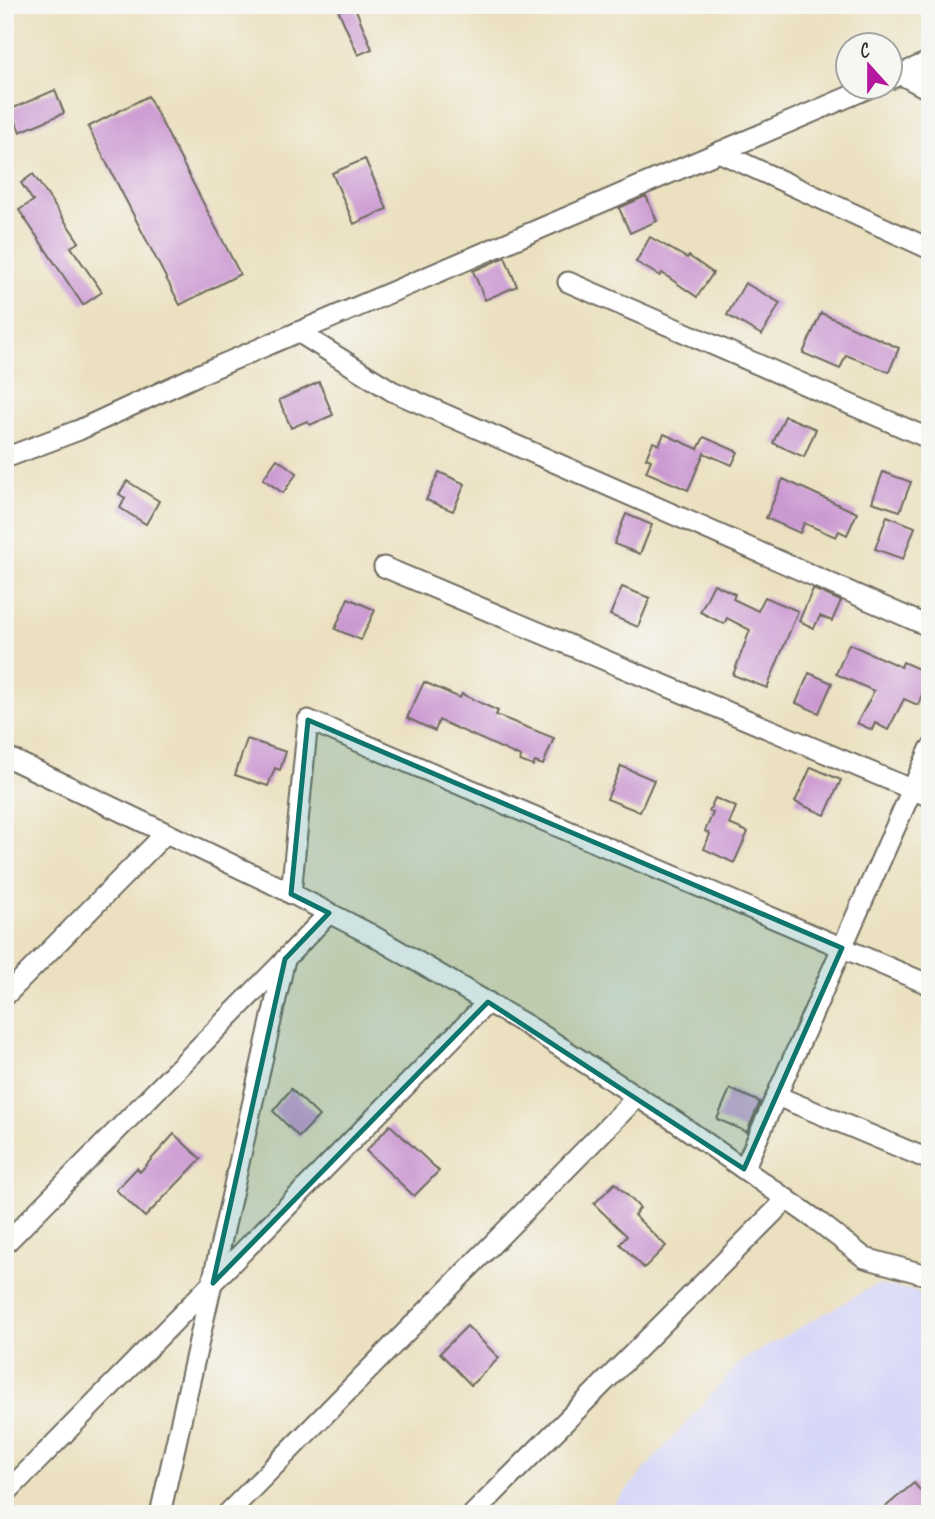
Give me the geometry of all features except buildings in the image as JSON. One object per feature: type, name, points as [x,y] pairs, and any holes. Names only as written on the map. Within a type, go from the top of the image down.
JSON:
[{"type":"street","points":[[904,72],[930,61]]},
{"type":"street","points":[[904,80],[930,90]]},
{"type":"street","points":[[5,457],[79,430],[298,332],[836,102]]},
{"type":"street","points":[[719,152],[930,249]]},
{"type":"street","points":[[568,282],[930,439]]},
{"type":"street","points":[[298,332],[392,391],[930,627]]},
{"type":"street","points":[[384,567],[930,797]]},
{"type":"street","points":[[291,894],[307,720],[930,985]]},
{"type":"street","points":[[744,1169],[930,749]]},
{"type":"street","points":[[6,757],[329,913],[488,1002],[638,1097],[744,1169],[864,1258],[930,1276]]},
{"type":"street","points":[[5,996],[166,833]]},
{"type":"street","points":[[5,1244],[329,913]]},
{"type":"street","points":[[160,1514],[285,959]]},
{"type":"street","points":[[5,1494],[488,1002]]},
{"type":"street","points":[[777,1096],[930,1160]]},
{"type":"street","points":[[227,1514],[638,1097]]},
{"type":"street","points":[[473,1514],[787,1199]]},
{"type":"highlighted area","points":[[308,720],[842,948],[744,1169],[488,1002],[213,1283],[285,959],[329,913],[291,894]]},
{"type":"shaded area","points":[[875,1285],[913,1290],[930,1301],[930,1514],[605,1514],[742,1360]]}]
